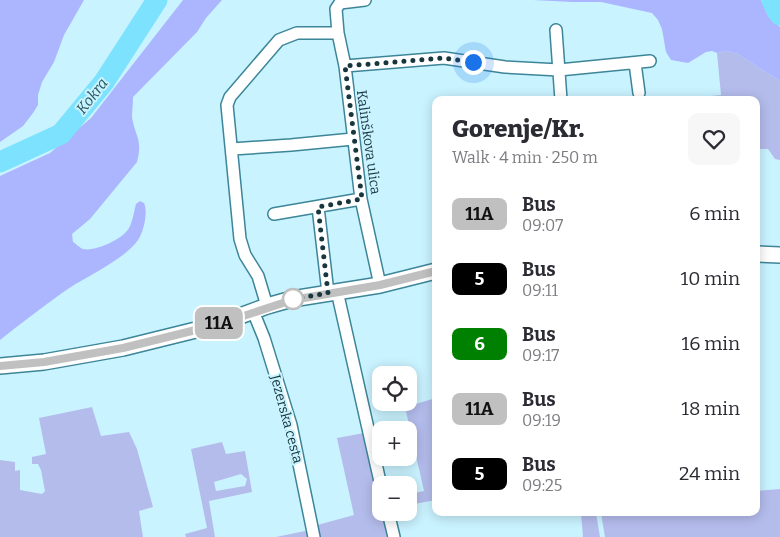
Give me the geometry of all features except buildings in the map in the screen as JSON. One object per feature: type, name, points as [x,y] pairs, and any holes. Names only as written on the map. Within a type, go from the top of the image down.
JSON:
[{"type":"street","points":[[349,1],[365,0]]},
{"type":"street","name":"Kalinškova ulica","points":[[349,1],[340,3],[336,9],[338,33],[345,66],[362,199],[380,285]]},
{"type":"street","points":[[556,30],[561,96]]},
{"type":"street","points":[[338,33],[297,33],[279,40],[230,97],[227,106],[232,149],[291,146],[353,139]]},
{"type":"street","points":[[345,66],[444,58],[505,67],[559,70],[650,61]]},
{"type":"street","points":[[635,62],[639,93]]},
{"type":"street","name":"Jezerska cesta","points":[[232,149],[240,239],[245,256],[258,276],[264,338],[291,425],[314,533]]},
{"type":"street","points":[[274,214],[362,199]]},
{"type":"street","points":[[318,207],[333,292],[379,476]]},
{"type":"street","points":[[760,254],[780,255]]},
{"type":"street","points":[[0,366],[44,362],[123,348],[199,329],[292,300],[380,285],[432,272]]},
{"type":"street","points":[[390,521],[394,537]]},
{"type":"shaded area","points":[[0,0],[84,0],[64,35],[54,62],[42,82],[38,95],[38,105],[23,126],[0,142]]},
{"type":"shaded area","points":[[183,0],[222,0],[206,18],[197,32],[133,97],[132,117],[139,148],[137,162],[90,219],[72,234],[73,242],[83,249],[95,248],[109,243],[122,236],[129,228],[136,204],[140,201],[144,203],[146,211],[145,222],[138,240],[114,262],[70,287],[0,340],[0,176],[50,153],[91,118]]},
{"type":"shaded area","points":[[533,0],[761,0],[767,14],[780,27],[780,81],[738,54],[727,51],[717,53],[712,51],[706,52],[688,63],[671,60],[666,52],[662,29],[652,13],[601,2]]},
{"type":"shaded area","points":[[727,51],[738,54],[780,81],[780,160],[775,159],[768,149],[760,149],[760,96],[711,96],[721,95],[717,53]]},
{"type":"shaded area","points":[[432,399],[432,501],[417,504],[417,492],[424,491],[417,460],[417,421],[408,421],[406,411],[417,411],[417,404]]},
{"type":"shaded area","points":[[92,407],[101,436],[129,432],[137,449],[153,507],[139,511],[143,537],[0,537],[0,460],[15,462],[15,471],[20,470],[20,490],[42,494],[45,491],[41,470],[38,464],[32,464],[32,457],[46,454],[39,418]]},
{"type":"shaded area","points":[[364,433],[375,476],[372,476],[372,521],[386,521],[391,537],[317,537],[314,526],[354,515],[337,438]]},
{"type":"shaded area","points":[[222,442],[226,454],[245,451],[252,492],[209,501],[215,537],[186,537],[185,534],[207,528],[191,449]],"holes":[[[241,474],[247,479],[245,486],[216,491],[214,482]]]},
{"type":"shaded area","points":[[780,489],[780,537],[605,537],[602,516],[760,516],[760,491]]},
{"type":"shaded area","points":[[581,516],[596,516],[600,537],[583,537]]},
{"type":"shaded area","points":[[310,530],[312,537],[276,537]]},
{"type":"waterway","name":"Kokra","points":[[0,162],[61,134],[104,82],[157,0]]},
{"type":"waterway","name":"Kokra","points":[[772,0],[780,15]]},
{"type":"bus line","name":"11A","points":[[0,366],[44,362],[160,340],[216,325],[267,306],[405,280],[432,272]]},
{"type":"route","points":[[293,299],[328,293],[318,207],[362,199],[345,66],[444,58],[473,62]]}]
